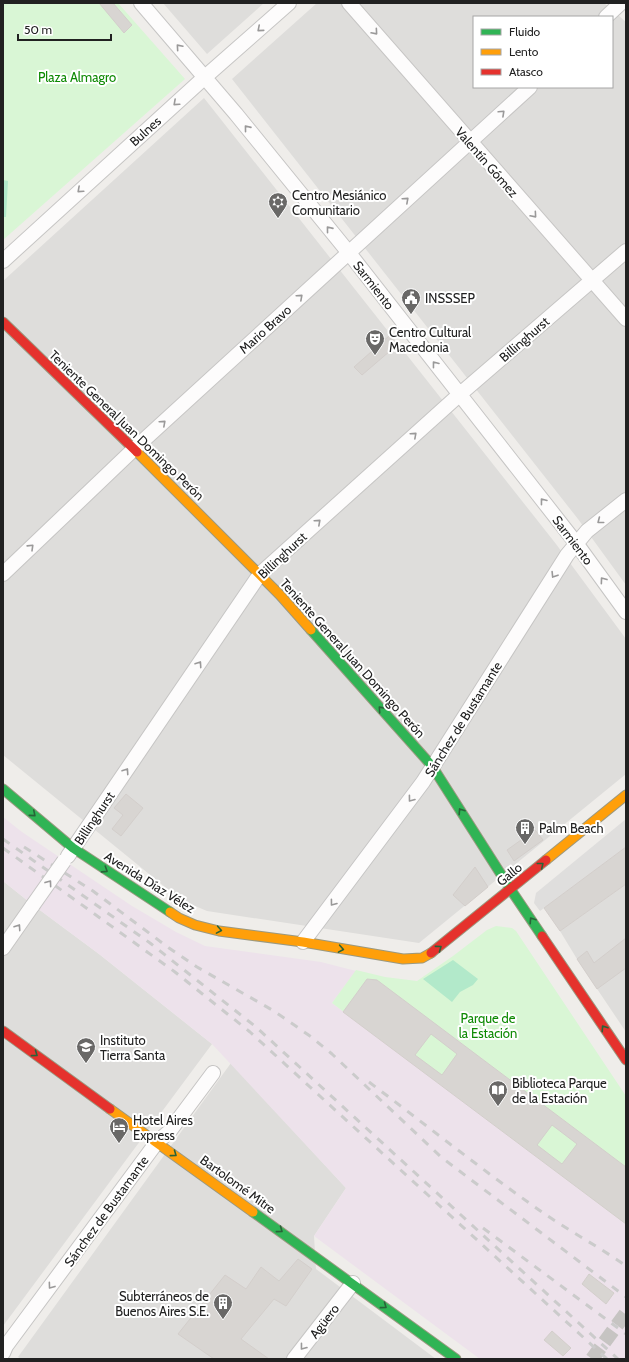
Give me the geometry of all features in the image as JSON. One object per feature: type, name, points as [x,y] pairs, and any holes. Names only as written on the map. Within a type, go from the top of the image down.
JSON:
[{"type":"street","name":"Sarmiento","points":[[141,3],[205,77],[349,253],[576,543],[626,612]]},
{"type":"street","name":"Bulnes","points":[[3,261],[205,77],[290,3]]},
{"type":"street","name":"Valentín Gómez","points":[[349,3],[626,319]]},
{"type":"street","points":[[607,16],[621,3]]},
{"type":"street","name":"Mario Bravo","points":[[3,574],[134,449],[529,88]]},
{"type":"street","name":"Billinghurst","points":[[3,948],[260,574],[459,395],[626,252]]},
{"type":"street","name":"Teniente General Juan Domingo Perón","points":[[3,322],[260,574],[432,766],[511,890],[626,1060]]},
{"type":"street","name":"Sánchez de Bustamante","points":[[303,942],[423,782],[567,555],[587,531],[626,500]]},
{"type":"street","name":"Avenida Díaz Vélez","points":[[3,789],[73,848],[179,918],[195,925],[219,931],[303,942],[403,959]]},
{"type":"street","name":"Gallo","points":[[403,959],[416,959],[429,955],[511,890],[626,795]]},
{"type":"street","name":"Bartolomé Mitre","points":[[3,1031],[456,1359]]},
{"type":"street","name":"Sánchez de Bustamante","points":[[3,1353],[6,1346],[157,1142],[169,1132],[213,1073]]},
{"type":"street","name":"Agüero","points":[[294,1359],[353,1283]]},
{"type":"shaded area","points":[[163,3],[264,3],[207,54]]},
{"type":"shaded area","points":[[317,3],[604,3],[626,22],[626,585],[578,519],[232,79]]},
{"type":"shaded area","points":[[204,98],[556,544],[626,639],[626,774],[419,943],[207,911],[181,900],[3,755],[3,281]]},
{"type":"shaded area","points":[[3,817],[22,832],[132,906],[176,932],[205,946],[321,962],[356,971],[332,1003],[626,1224],[626,1359],[480,1359],[314,1236],[346,1188],[212,1044],[99,954],[3,881]]},
{"type":"shaded area","points":[[626,819],[626,847],[540,911],[534,903],[536,893]]},
{"type":"shaded area","points":[[3,881],[99,954],[212,1044],[3,1326]]},
{"type":"shaded area","points":[[626,884],[626,1032],[560,931]]},
{"type":"shaded area","points":[[231,1063],[346,1188],[314,1236],[316,1269],[436,1359],[21,1359],[18,1357]]},
{"type":"green space","name":"Plaza Almagro","points":[[3,3],[118,3],[185,79],[3,240]]},
{"type":"green space","points":[[3,180],[8,181],[6,217],[3,217]]},
{"type":"green space","name":"Parque de la Estación","points":[[496,926],[512,928],[516,931],[626,1096],[626,1224],[332,1003],[356,970],[385,977],[417,981],[487,930]]},
{"type":"green space","points":[[453,960],[478,979],[473,985],[460,992],[452,1002],[423,979]]},
{"type":"building","points":[[99,3],[113,3],[132,25],[124,33]]},
{"type":"building","name":"Centro Cultural Macedonia","points":[[389,336],[397,345],[362,375],[354,367]]},
{"type":"building","points":[[126,794],[143,808],[121,836],[112,829],[123,815],[114,808]]},
{"type":"building","name":"Palm Beach","points":[[535,830],[543,840],[514,861],[507,850]]},
{"type":"building","points":[[626,847],[626,884],[560,931],[544,908]]},
{"type":"building","points":[[475,867],[488,887],[465,906],[453,895]]},
{"type":"building","points":[[626,938],[626,968],[597,989],[577,959],[587,951],[594,963]]},
{"type":"building","points":[[367,979],[377,980],[626,1167],[626,1224],[343,1012]],"holes":[[[431,1034],[457,1054],[442,1075],[415,1055]],[[552,1125],[577,1144],[562,1164],[537,1145]]]},
{"type":"building","name":"Subterráneos de Buenos Aires S.E.","points":[[298,1259],[312,1269],[286,1306],[274,1299],[241,1339],[269,1359],[214,1359],[178,1334],[225,1275],[246,1289],[261,1267],[279,1281]]},
{"type":"building","points":[[589,1274],[614,1293],[606,1304],[582,1284]]},
{"type":"building","points":[[552,1331],[571,1348],[563,1356],[544,1340]]},
{"type":"tunnel","points":[[592,1359],[626,1313]]},
{"type":"railway","points":[[3,839],[150,943],[256,1027],[618,1359]]},
{"type":"railway","points":[[24,847],[93,891],[197,967],[274,1011],[310,1036],[332,1054],[441,1157],[626,1297]]},
{"type":"railway","points":[[3,848],[175,972],[250,1032],[607,1359]]},
{"type":"railway","points":[[369,1082],[539,1210],[626,1266]]},
{"type":"railway","points":[[483,1228],[626,1334]]},
{"type":"traffic: fast","points":[[311,630],[432,766],[542,936]]},
{"type":"traffic: fast","points":[[3,789],[73,848],[170,912]]},
{"type":"traffic: fast","points":[[253,1212],[456,1359]]},
{"type":"traffic: slow","points":[[137,452],[280,595],[311,630]]},
{"type":"traffic: slow","points":[[546,860],[626,795]]},
{"type":"traffic: slow","points":[[170,912],[195,925],[219,931],[303,942],[403,959],[422,958],[431,953]]},
{"type":"traffic: slow","points":[[110,1109],[253,1212]]},
{"type":"traffic: jam","points":[[3,322],[137,452]]},
{"type":"traffic: jam","points":[[431,953],[546,860]]},
{"type":"traffic: jam","points":[[542,936],[626,1060]]},
{"type":"traffic: jam","points":[[3,1031],[110,1109]]},
{"type":"place","name":"Centro Mesiánico Comunitario","points":[[278,219]]},
{"type":"place","name":"INSSSEP","points":[[411,315]]},
{"type":"place","name":"Centro Cultural Macedonia","points":[[375,356]]},
{"type":"place","name":"Palm Beach","points":[[525,845]]},
{"type":"place","name":"Instituto Tierra Santa","points":[[86,1064]]},
{"type":"place","name":"Biblioteca Parque de la Estación","points":[[498,1107]]},
{"type":"place","name":"Hotel Aires Express","points":[[119,1144]]},
{"type":"place","name":"Subterráneos de Buenos Aires S.E.","points":[[223,1320]]}]
